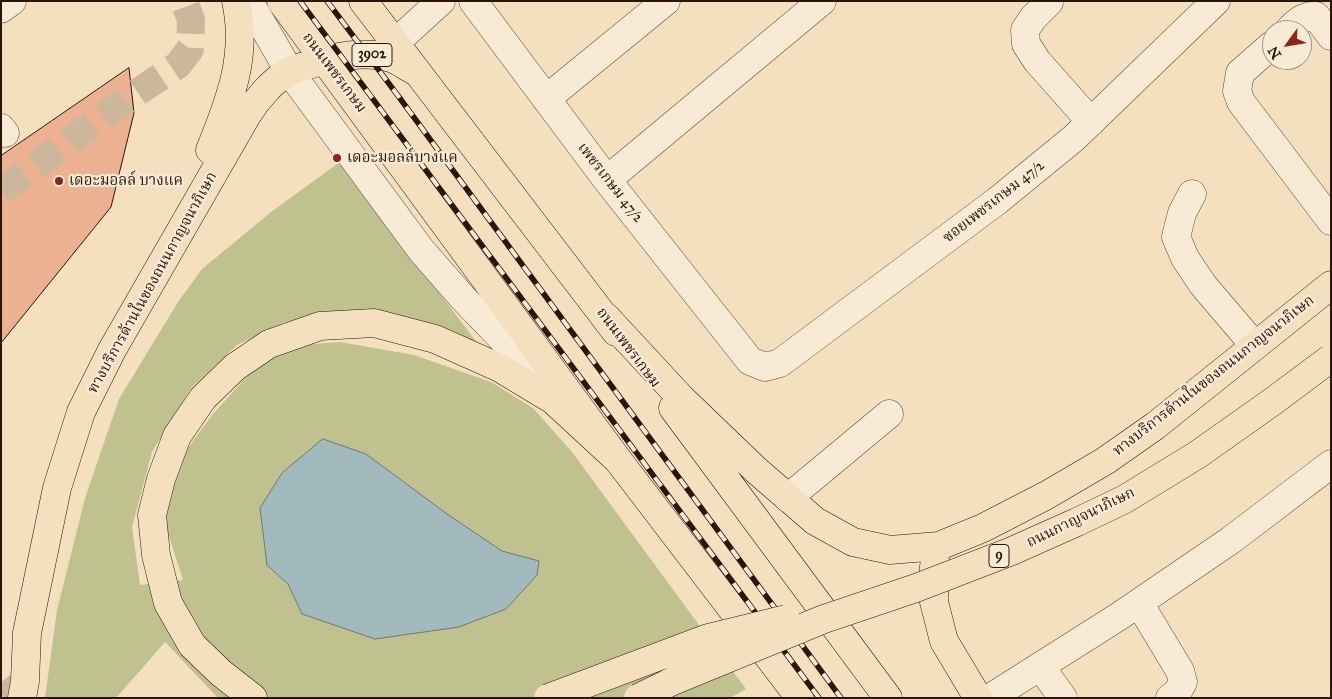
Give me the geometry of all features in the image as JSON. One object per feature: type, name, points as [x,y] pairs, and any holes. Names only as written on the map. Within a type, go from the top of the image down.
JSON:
[{"type":"main road","points":[[169,250],[227,110],[240,59],[240,17],[236,1]]},
{"type":"main road","name":"ถนนเพชรเกษม","points":[[281,1],[618,460],[800,698]]},
{"type":"main road","name":"ถนนเพชรเกษม","points":[[363,1],[606,317],[888,698]]},
{"type":"main road","name":"3902","points":[[324,60],[360,54],[377,56],[392,59],[416,72]]},
{"type":"main road","name":"ทางบริการด้านในของถนนกาญจนาภิเษก","points":[[22,698],[25,681],[27,633],[57,488],[81,412],[112,350],[255,102],[289,71],[324,60]]},
{"type":"main road","name":"ทางบริการด้านในของถนนกาญจนาภิเษก","points":[[606,317],[681,398],[756,470],[815,521],[853,542],[890,550],[939,546],[983,528],[1047,495],[1105,461],[1155,426],[1331,285]]},
{"type":"main road","points":[[253,698],[220,674],[192,645],[168,603],[156,555],[152,515],[161,478],[177,436],[203,398],[235,367],[269,344],[320,326],[374,323],[435,339],[500,368],[553,400],[618,460]]},
{"type":"main road","name":"ถนนกาญจนาภิเษก","points":[[638,698],[675,680],[824,619],[916,588],[1012,551],[1125,499],[1198,455],[1331,358]]},
{"type":"main road","points":[[939,546],[934,567],[934,602],[944,641],[978,698]]},
{"type":"main road","points":[[548,698],[708,638],[916,588]]},
{"type":"street","points":[[1,9],[12,1]]},
{"type":"street","points":[[249,1],[289,71],[421,250],[462,297],[512,349],[570,395]]},
{"type":"street","points":[[395,44],[442,1]]},
{"type":"street","name":"เพชรเกษม 47/2","points":[[474,1],[607,180],[750,361]]},
{"type":"street","points":[[546,99],[666,1]]},
{"type":"street","points":[[607,180],[822,1]]},
{"type":"street","name":"ซอยเพชรเกษม 47/2","points":[[750,361],[765,367],[780,363],[997,201],[1074,138],[1216,1]]},
{"type":"street","points":[[1049,2],[1033,18],[1025,30],[1026,44],[1037,61],[1091,122]]},
{"type":"street","points":[[1300,20],[1309,15],[1316,16],[1331,36]]},
{"type":"street","points":[[1262,54],[1240,73],[1237,91],[1241,102],[1331,221]]},
{"type":"street","points":[[1192,194],[1182,213],[1176,237],[1185,258],[1203,285],[1255,346]]},
{"type":"street","points":[[788,498],[889,414]]},
{"type":"street","points":[[990,698],[1139,603],[1230,540],[1331,464]]},
{"type":"street","points":[[1139,603],[1180,671],[1183,682],[1177,693],[1170,698]]},
{"type":"street","points":[[1040,666],[1062,698]]},
{"type":"green space","points":[[340,162],[478,344],[367,311],[285,322],[237,345],[191,388],[152,452],[132,527],[140,585],[183,580],[165,524],[167,494],[177,462],[213,414],[258,364],[288,346],[340,342],[414,355],[491,382],[533,408],[572,452],[746,689],[730,698],[218,698],[165,642],[116,698],[45,698],[57,610],[85,498],[119,399],[178,302],[202,269],[271,212]]},
{"type":"water","points":[[323,439],[366,454],[447,514],[502,551],[539,561],[537,575],[506,609],[459,627],[375,639],[302,614],[288,584],[267,565],[260,508],[282,473]]},
{"type":"building","name":"เดอะมอลล์ บางแค","points":[[129,68],[134,113],[111,207],[1,343],[1,156]]},
{"type":"tunnel","points":[[1,190],[178,65],[190,49],[191,20],[184,1]]},
{"type":"tunnel","points":[[4,698],[25,681]]},
{"type":"railway","points":[[300,1],[819,698]]},
{"type":"railway","points":[[327,1],[841,698]]},
{"type":"place","name":"เดอะมอลล์บางแค","points":[[337,158]]},
{"type":"place","name":"เดอะมอลล์ บางแค","points":[[59,181]]}]
